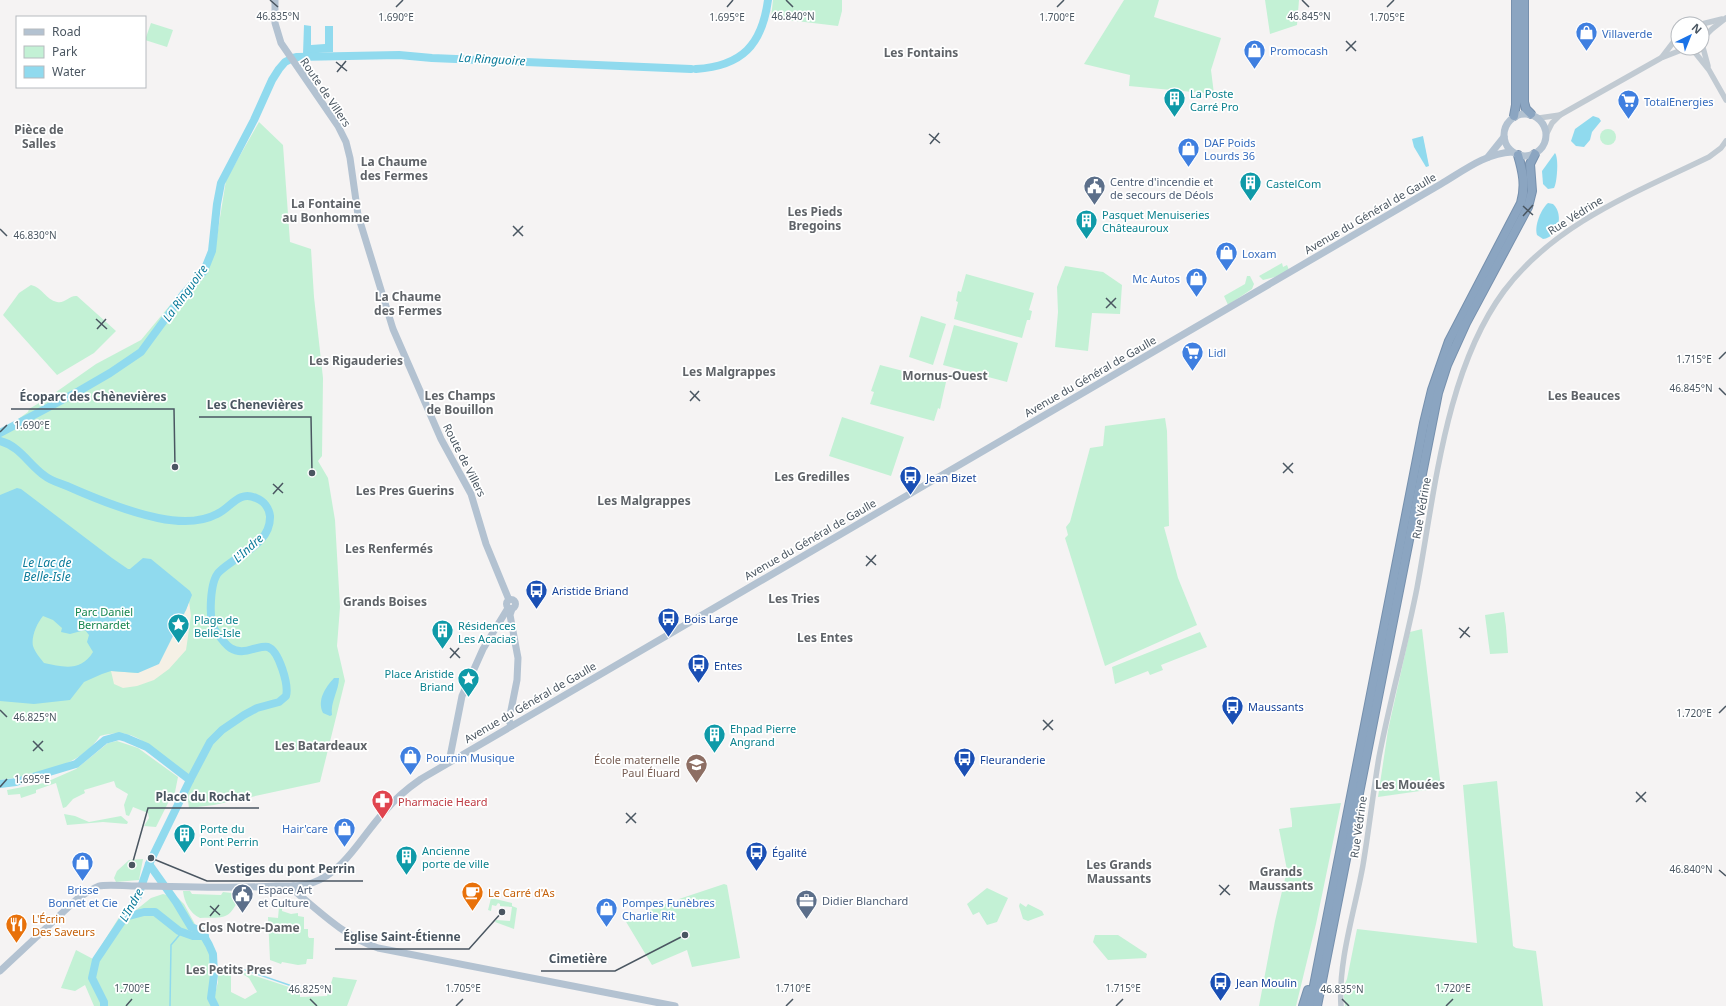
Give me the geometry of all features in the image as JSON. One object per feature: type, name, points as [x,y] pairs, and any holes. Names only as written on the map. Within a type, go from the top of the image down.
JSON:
[{"type":"highway","points":[[1514,116],[1516,105],[1516,0]]},
{"type":"highway","points":[[1524,0],[1524,102],[1526,109],[1531,114]]},
{"type":"highway","points":[[1310,1006],[1424,423],[1432,390],[1449,341],[1521,203],[1524,190],[1524,177],[1515,153]]},
{"type":"highway","points":[[1317,1006],[1438,393],[1463,329],[1528,206],[1532,191],[1530,164],[1535,154]]},
{"type":"highway","points":[[1303,1006],[1326,921]]},
{"type":"highway","points":[[1321,1006],[1324,969]]},
{"type":"main road","name":"Route de Villers","points":[[275,0],[275,23],[281,43],[338,126],[346,142],[350,158],[358,215],[393,329],[441,439],[471,494],[486,544],[509,600],[512,600],[515,603],[515,607],[510,608]]},
{"type":"main road","points":[[1520,114],[1531,114],[1539,118],[1546,128],[1547,134],[1545,143],[1535,154],[1529,156],[1515,153],[1504,137],[1507,125],[1514,116],[1520,114]]},
{"type":"main road","name":"Avenue du Général de Gaulle","points":[[1488,158],[1504,137]]},
{"type":"main road","name":"Avenue du Général de Gaulle","points":[[0,971],[46,928],[48,924],[86,893],[101,886],[180,885],[203,888],[293,886],[315,882],[332,871],[389,806],[421,779],[1488,158],[1501,153],[1515,153]]},
{"type":"main road","points":[[510,608],[518,658],[517,680],[510,720],[511,726]]},
{"type":"main road","points":[[449,762],[459,704],[462,696],[483,649],[510,608]]},
{"type":"main road","points":[[293,886],[296,892],[343,931],[367,944],[403,953],[675,1006]]},
{"type":"street","points":[[1710,23],[1726,18]]},
{"type":"street","points":[[1710,31],[1726,18]]},
{"type":"street","points":[[1661,58],[1670,48]]},
{"type":"street","points":[[1547,134],[1550,125],[1560,115],[1670,54]]},
{"type":"street","points":[[1700,56],[1726,100]]},
{"type":"street","points":[[1705,56],[1709,70]]},
{"type":"street","points":[[1539,118],[1560,115]]},
{"type":"street","name":"Rue Védrine","points":[[1341,1006],[1341,977],[1363,864],[1380,756],[1416,590],[1437,474],[1454,403],[1471,351],[1481,329],[1503,293],[1519,273],[1552,242],[1598,210],[1709,157],[1726,141]]},
{"type":"green space","points":[[773,0],[842,0],[842,11],[838,26],[771,18]]},
{"type":"green space","points":[[1124,0],[1159,0],[1154,17],[1221,38],[1211,70],[1214,94],[1129,86],[1130,75],[1084,64]]},
{"type":"green space","points":[[1265,0],[1299,0],[1297,25],[1270,34]]},
{"type":"green space","points":[[151,23],[173,30],[167,47],[146,40]]},
{"type":"green space","name":"Parc Daniel Bernardet","points":[[259,122],[283,145],[290,242],[311,249],[314,297],[323,378],[322,456],[318,461],[328,478],[335,520],[340,607],[337,646],[345,681],[320,782],[214,805],[189,808],[184,771],[174,767],[143,742],[121,733],[100,736],[91,747],[81,755],[56,768],[0,780],[0,432],[28,412],[29,409],[96,364],[141,340],[215,249],[226,180]]},
{"type":"green space","points":[[1608,129],[1615,134],[1616,137],[1611,144],[1608,145],[1601,140],[1600,137],[1605,130]]},
{"type":"green space","points":[[1282,263],[1283,267],[1287,265],[1289,270],[1275,277],[1263,280],[1259,276]]},
{"type":"green space","points":[[1065,266],[1103,272],[1122,285],[1120,314],[1092,313],[1088,351],[1055,347],[1058,312],[1057,287]]},
{"type":"green space","points":[[966,274],[1034,293],[1029,310],[1032,311],[1030,320],[1027,320],[1022,338],[954,319],[958,302],[956,301],[958,291],[961,292]]},
{"type":"green space","points":[[1247,276],[1250,276],[1254,284],[1252,289],[1228,305],[1224,296],[1245,284]]},
{"type":"green space","points":[[31,285],[38,288],[53,301],[57,302],[62,302],[77,296],[116,331],[94,353],[57,375],[3,315],[19,293]]},
{"type":"green space","points":[[921,316],[946,324],[933,365],[909,357]]},
{"type":"green space","points":[[954,325],[1018,343],[1007,382],[943,365]]},
{"type":"green space","points":[[880,365],[946,382],[940,409],[938,408],[934,421],[870,404],[874,392],[871,391]]},
{"type":"green space","points":[[842,417],[904,437],[891,476],[829,456]]},
{"type":"green space","points":[[1165,418],[1167,431],[1169,526],[1164,527],[1178,578],[1197,625],[1105,666],[1065,538],[1068,535],[1066,527],[1070,522],[1090,448],[1103,446],[1105,426]]},
{"type":"green space","points":[[1504,612],[1508,653],[1490,654],[1485,615]]},
{"type":"green space","points":[[1422,629],[1441,788],[1378,797],[1388,730],[1410,632]]},
{"type":"green space","points":[[1200,632],[1207,647],[1161,665],[1163,670],[1150,675],[1148,671],[1115,684],[1112,667]]},
{"type":"green space","points":[[117,741],[138,748],[178,777],[175,792],[156,827],[144,826],[149,818],[148,813],[133,807],[129,816],[126,815],[124,805],[128,794],[116,787],[114,781],[84,790],[85,793],[73,799],[66,807],[63,808],[56,783],[36,790],[36,793],[21,798],[20,794],[8,795],[7,790],[44,783],[76,769],[108,743]]},
{"type":"green space","points":[[1497,781],[1513,946],[1516,948],[1536,951],[1543,1006],[1345,1006],[1343,988],[1347,979],[1357,929],[1477,943],[1463,785]]},
{"type":"green space","points":[[1341,803],[1316,924],[1296,1006],[1259,1006],[1275,921],[1287,870],[1279,829],[1292,827],[1290,808]]},
{"type":"green space","points":[[64,814],[75,816],[89,822],[121,816],[128,822],[127,824],[103,822],[67,825]]},
{"type":"green space","points":[[143,859],[139,880],[116,882],[114,878],[117,871],[129,860]]},
{"type":"green space","points":[[724,884],[727,885],[740,958],[692,967],[687,950],[652,965],[625,920],[673,901]]},
{"type":"green space","points":[[987,888],[1008,898],[997,922],[987,925],[979,912],[973,915],[967,904]]},
{"type":"green space","points":[[183,891],[190,891],[192,894],[221,895],[223,892],[240,894],[240,896],[233,910],[229,914],[215,918],[200,918],[193,914],[188,907]]},
{"type":"green space","points":[[163,894],[178,898],[184,904],[215,961],[210,998],[216,1006],[94,1006],[85,985],[75,991],[61,988],[76,950],[93,959],[123,911],[131,914],[151,898]]},
{"type":"green space","points":[[491,898],[512,903],[512,906],[517,908],[514,929],[495,922],[496,920],[510,921],[512,907],[500,906],[498,903],[496,906],[492,905],[491,911],[488,910]]},
{"type":"green space","points":[[1020,903],[1026,907],[1028,904],[1042,911],[1044,915],[1028,921],[1023,919],[1019,906]]},
{"type":"green space","points":[[279,907],[282,908],[282,911],[291,914],[298,913],[298,916],[304,917],[304,929],[308,929],[309,938],[314,938],[313,959],[307,959],[306,964],[298,965],[282,962],[281,964],[270,960],[268,917],[278,918]]},
{"type":"green space","points":[[1095,935],[1118,935],[1147,954],[1146,958],[1108,960],[1093,942]]},
{"type":"green space","points":[[231,970],[231,992],[245,999],[257,992],[249,978],[239,972],[292,988],[300,988],[300,997],[327,996],[333,977],[357,980],[347,1006],[219,1006],[214,997],[218,982],[218,971]]},
{"type":"sand","name":"Plage de Belle-Isle","points":[[189,601],[191,616],[186,650],[169,669],[154,680],[137,686],[123,688],[114,684],[111,671],[138,673],[186,610]]},
{"type":"water","points":[[304,25],[311,26],[311,45],[325,44],[325,26],[333,26],[333,52],[303,54]]},
{"type":"water","points":[[1593,116],[1599,118],[1601,121],[1592,132],[1590,140],[1584,147],[1576,146],[1571,141],[1575,129]]},
{"type":"water","points":[[1423,136],[1429,166],[1426,167],[1414,147],[1412,139]]},
{"type":"water","points":[[1555,153],[1557,165],[1556,181],[1554,188],[1548,189],[1543,184],[1542,171]]},
{"type":"water","points":[[1548,203],[1553,204],[1556,208],[1559,219],[1556,230],[1553,234],[1543,239],[1537,235],[1536,227],[1541,213]]},
{"type":"water","name":"Le Lac de Belle-Isle","points":[[17,488],[21,489],[128,569],[143,558],[151,559],[190,591],[192,595],[186,610],[159,664],[138,673],[111,671],[102,674],[84,682],[70,700],[34,704],[0,701],[0,495]],"holes":[[[43,616],[53,620],[62,628],[61,632],[70,634],[85,630],[89,635],[87,642],[93,652],[83,663],[65,667],[58,666],[44,663],[38,655],[33,646],[34,634],[37,626]]]},
{"type":"water","points":[[334,678],[339,678],[339,683],[332,706],[332,715],[330,716],[323,713],[321,708],[321,699],[325,690]]},
{"type":"waterway","name":"La Ringuoire","points":[[696,69],[726,63],[737,58],[747,50],[755,41],[761,29],[768,0]]},
{"type":"waterway","name":"La Ringuoire","points":[[293,58],[399,55],[432,58],[691,69]]},
{"type":"waterway","name":"La Ringuoire","points":[[0,433],[79,391],[110,373],[141,352],[182,296],[204,271],[212,251],[217,204],[221,183],[254,120],[272,80],[279,69],[289,60]]},
{"type":"waterway","name":"L'Indre","points":[[0,441],[7,443],[19,451],[39,472],[50,479],[135,512],[165,519],[181,521],[196,520],[210,517],[222,511],[239,498],[250,496],[259,499],[264,503],[270,516],[269,526],[265,535],[259,542],[226,566],[216,577],[212,591],[211,618],[215,630],[223,641],[231,648],[246,651],[260,647],[268,647],[272,650],[279,661],[285,677],[287,691],[286,696],[279,702],[257,708],[244,715],[222,730],[210,742],[149,864],[137,899],[96,960],[92,978],[104,1002],[104,1006]]},
{"type":"waterway","name":"L'Indre","points":[[0,784],[16,782],[76,764],[105,740],[119,736],[147,747],[190,780]]},
{"type":"waterway","points":[[149,864],[176,902],[191,927],[201,931],[209,945],[213,954],[214,975],[211,998],[215,1006]]},
{"type":"waterway","points":[[126,915],[129,916],[144,912],[155,912],[179,931],[193,936],[205,936]]},
{"type":"waterway","points":[[170,1006],[171,945],[182,932]]},
{"type":"waterway","points":[[245,970],[292,986],[300,986]]},
{"type":"place","name":"Villaverde","points":[[1586,52]]},
{"type":"place","name":"Promocash","points":[[1254,70]]},
{"type":"place","name":"La Poste Carré Pro","points":[[1174,118]]},
{"type":"place","name":"TotalEnergies","points":[[1629,120]]},
{"type":"place","name":"DAF Poids Lourds 36","points":[[1189,168]]},
{"type":"place","name":"CastelCom","points":[[1250,202]]},
{"type":"place","name":"Centre d'incendie et de secours de Déols","points":[[1094,206]]},
{"type":"place","name":"Pasquet Menuiseries Châteauroux","points":[[1086,240]]},
{"type":"place","name":"Loxam","points":[[1226,272]]},
{"type":"place","name":"Mc Autos","points":[[1196,298]]},
{"type":"place","name":"Lidl","points":[[1192,372]]},
{"type":"place","name":"Écoparc des Chènevières","points":[[175,467]]},
{"type":"place","name":"Les Chenevières","points":[[312,473]]},
{"type":"place","name":"Jean Bizet","points":[[911,496]]},
{"type":"place","name":"Aristide Briand","points":[[536,610]]},
{"type":"place","name":"Bois Large","points":[[669,638]]},
{"type":"place","name":"Plage de Belle-Isle","points":[[178,644]]},
{"type":"place","name":"Résidences Les Acacias","points":[[442,650]]},
{"type":"place","name":"Entes","points":[[699,684]]},
{"type":"place","name":"Place Aristide Briand","points":[[469,698]]},
{"type":"place","name":"Maussants","points":[[1232,726]]},
{"type":"place","name":"Ehpad Pierre Angrand","points":[[715,754]]},
{"type":"place","name":"Pournin Musique","points":[[410,776]]},
{"type":"place","name":"Fleuranderie","points":[[965,778]]},
{"type":"place","name":"École maternelle Paul Éluard","points":[[696,784]]},
{"type":"place","name":"Pharmacie Heard","points":[[383,820]]},
{"type":"place","name":"Hair'care","points":[[344,848]]},
{"type":"place","name":"Porte du Pont Perrin","points":[[184,854]]},
{"type":"place","name":"Vestiges du pont Perrin","points":[[151,858]]},
{"type":"place","name":"Place du Rochat","points":[[132,865]]},
{"type":"place","name":"Égalité","points":[[757,872]]},
{"type":"place","name":"Ancienne porte de ville","points":[[406,876]]},
{"type":"place","name":"Brisse Bonnet et Cie","points":[[83,882]]},
{"type":"place","name":"Le Carré d'As","points":[[473,912]]},
{"type":"place","name":"Église Saint-Étienne","points":[[502,912]]},
{"type":"place","name":"Espace Art et Culture","points":[[242,914]]},
{"type":"place","name":"Didier Blanchard","points":[[806,920]]},
{"type":"place","name":"Pompes Funèbres Charlie Rit","points":[[606,928]]},
{"type":"place","name":"Cimetière","points":[[685,935]]},
{"type":"place","name":"L'Écrin Des Saveurs","points":[[17,944]]},
{"type":"place","name":"Jean Moulin","points":[[1220,1002]]},
{"type":"district","name":"Les Fontains","points":[[921,52]]},
{"type":"district","name":"Pièce de Salles","points":[[39,136]]},
{"type":"district","name":"La Chaume des Fermes","points":[[394,168]]},
{"type":"district","name":"La Fontaine au Bonhomme","points":[[326,210]]},
{"type":"district","name":"Les Pieds Bregoins","points":[[815,218]]},
{"type":"district","name":"La Chaume des Fermes","points":[[408,303]]},
{"type":"district","name":"Les Rigauderies","points":[[356,360]]},
{"type":"district","name":"Les Malgrappes","points":[[729,371]]},
{"type":"district","name":"Mornus-Ouest","points":[[945,375]]},
{"type":"district","name":"Les Beauces","points":[[1584,395]]},
{"type":"district","name":"Les Champs de Bouillon","points":[[460,402]]},
{"type":"district","name":"Les Gredilles","points":[[812,476]]},
{"type":"district","name":"Les Pres Guerins","points":[[405,490]]},
{"type":"district","name":"Les Malgrappes","points":[[644,500]]},
{"type":"district","name":"Les Renfermés","points":[[389,548]]},
{"type":"district","name":"Les Tries","points":[[794,598]]},
{"type":"district","name":"Grands Boises","points":[[385,601]]},
{"type":"district","name":"Les Entes","points":[[825,637]]},
{"type":"district","name":"Les Batardeaux","points":[[321,745]]},
{"type":"district","name":"Les Mouées","points":[[1410,784]]},
{"type":"district","name":"Les Grands Maussants","points":[[1119,871]]},
{"type":"district","name":"Grands Maussants","points":[[1281,878]]},
{"type":"district","name":"Clos Notre-Dame","points":[[249,927]]},
{"type":"district","name":"Les Petits Pres","points":[[229,969]]}]
